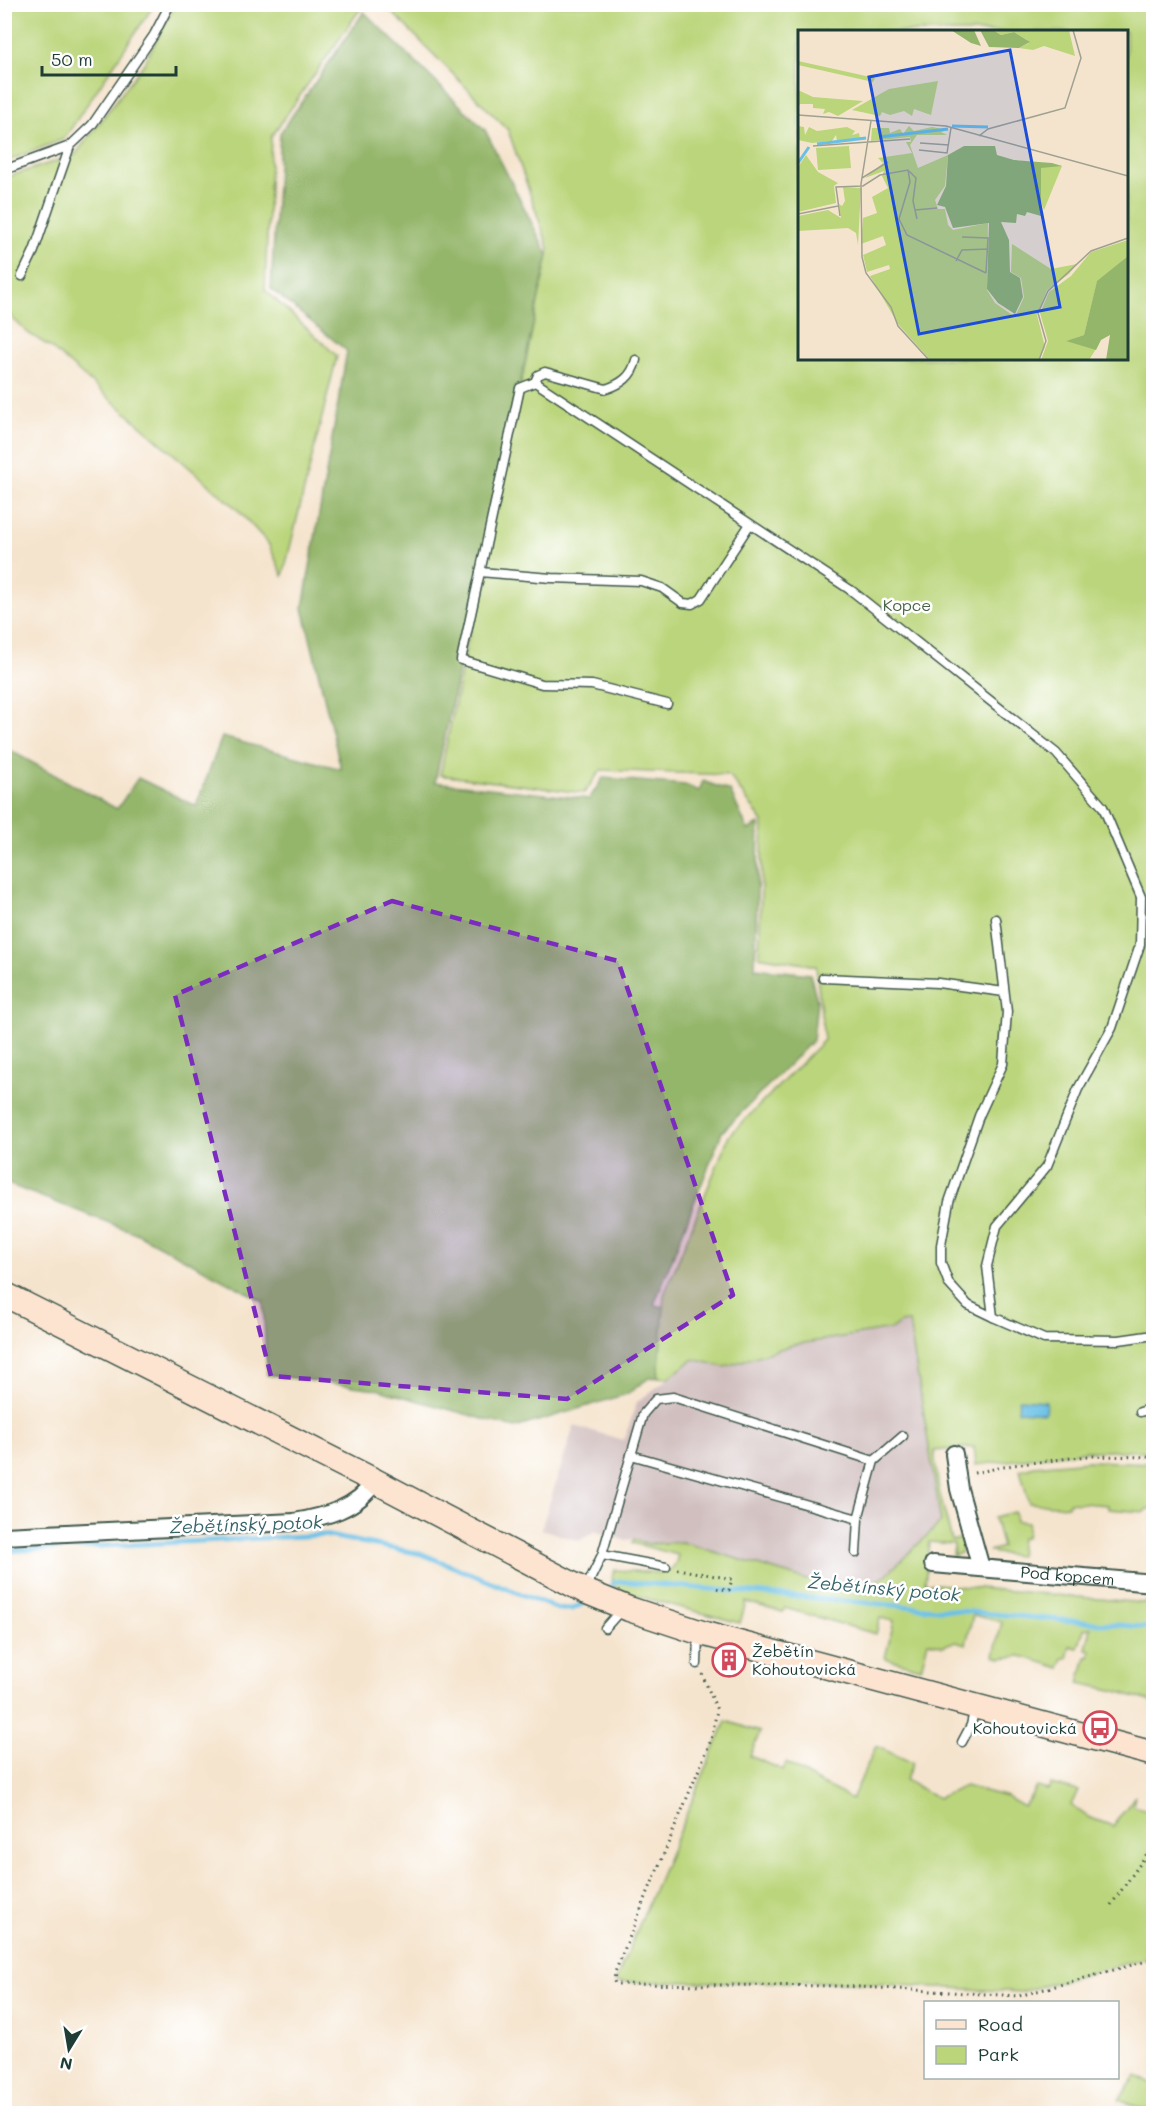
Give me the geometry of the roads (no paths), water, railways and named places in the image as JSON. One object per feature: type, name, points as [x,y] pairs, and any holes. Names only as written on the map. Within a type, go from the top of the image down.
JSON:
[{"type":"street","points":[[4,1294],[599,1597],[702,1633],[1154,1754]]},
{"type":"street","points":[[954,1454],[958,1489],[981,1568]]},
{"type":"street","points":[[4,1536],[294,1522],[323,1516],[354,1503],[369,1490],[375,1481]]},
{"type":"street","name":"Pod kopcem","points":[[933,1564],[1154,1583]]},
{"type":"lane","points":[[4,170],[70,146],[92,125],[154,35],[170,4]]},
{"type":"lane","points":[[22,276],[34,251],[70,146]]},
{"type":"lane","points":[[636,360],[633,371],[626,379],[606,389],[544,372],[538,375],[535,382],[520,388],[461,660],[542,684],[592,685],[667,704]]},
{"type":"lane","points":[[535,382],[852,591],[1056,753],[1103,807],[1141,897],[1140,945],[1112,1028],[1078,1089],[1047,1166],[997,1226],[987,1266],[993,1317]]},
{"type":"lane","points":[[480,572],[551,578],[641,581],[662,588],[683,603],[692,604],[701,599],[750,524]]},
{"type":"lane","points":[[996,919],[1007,1012],[1003,1064],[979,1116],[949,1202],[941,1245],[941,1263],[949,1284],[969,1305],[1044,1339],[1119,1340],[1154,1335]]},
{"type":"lane","points":[[823,978],[938,983],[1005,992]]},
{"type":"lane","points":[[605,1628],[599,1597],[602,1555],[643,1414],[656,1399],[673,1397],[874,1461]]},
{"type":"lane","points":[[1140,1412],[1154,1408]]},
{"type":"lane","points":[[856,1553],[858,1519],[874,1461],[903,1437]]},
{"type":"lane","points":[[632,1455],[858,1519]]},
{"type":"lane","points":[[602,1555],[666,1567]]},
{"type":"lane","points":[[698,1664],[702,1633]]},
{"type":"lane","points":[[962,1742],[971,1725],[976,1707]]},
{"type":"water","points":[[1019,1399],[1046,1401],[1045,1413],[1018,1411]]},
{"type":"waterway","name":"Žebětínský potok","points":[[4,1551],[324,1535],[422,1554],[558,1609],[572,1609],[584,1603]]},
{"type":"waterway","name":"Žebětínský potok","points":[[612,1584],[617,1581],[1154,1628]]},
{"type":"place","name":"Žebětín Kohoutovická","points":[[729,1660]]},
{"type":"place","name":"Kohoutovická","points":[[1100,1728]]},
{"type":"park label","name":"Kopce","points":[[907,605]]}]
